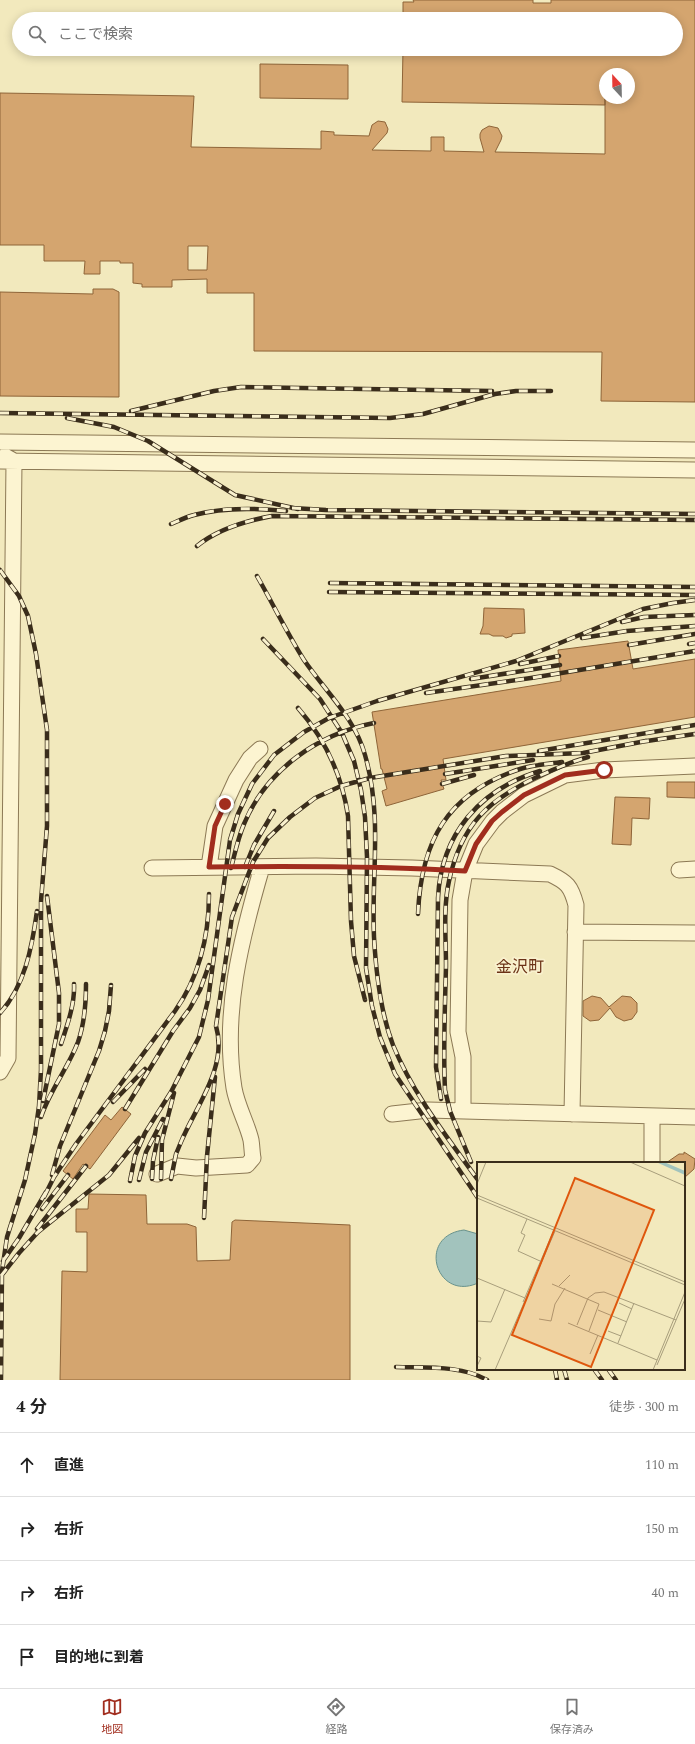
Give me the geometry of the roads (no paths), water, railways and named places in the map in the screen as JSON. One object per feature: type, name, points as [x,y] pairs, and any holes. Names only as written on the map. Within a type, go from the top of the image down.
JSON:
[{"type":"lane","points":[[3,455],[52,443],[695,450]]},
{"type":"lane","points":[[3,455],[695,470]]},
{"type":"lane","points":[[0,1072],[4,1058],[6,734],[3,455]]},
{"type":"lane","points":[[209,867],[215,826],[236,780],[250,758],[260,749]]},
{"type":"lane","points":[[463,1111],[463,1057],[458,1032],[460,900],[465,871],[476,844],[492,821],[502,812],[524,795],[565,775],[604,770],[695,766]]},
{"type":"lane","points":[[157,1174],[177,1166],[196,1168],[247,1165],[253,1158],[251,1140],[234,1089],[230,1013],[245,927],[262,867]]},
{"type":"lane","points":[[152,868],[382,867],[550,874],[560,879],[568,884],[576,905],[572,1114]]},
{"type":"lane","points":[[679,870],[695,869]]},
{"type":"lane","points":[[575,932],[695,933]]},
{"type":"lane","points":[[392,1114],[428,1110],[695,1117]]},
{"type":"lane","points":[[652,1117],[652,1162]]},
{"type":"water","points":[[464,1230],[477,1234],[477,1283],[463,1286],[451,1284],[442,1276],[437,1266],[436,1254],[440,1243],[449,1235]]},
{"type":"railway","points":[[131,411],[214,391],[241,387],[492,391]]},
{"type":"railway","points":[[0,413],[390,418],[423,414],[495,394],[516,391],[551,391]]},
{"type":"railway","points":[[67,418],[114,427],[148,441],[235,495],[298,509]]},
{"type":"railway","points":[[292,508],[326,510],[695,514]]},
{"type":"railway","points":[[171,524],[205,512],[228,509],[263,509],[286,511]]},
{"type":"railway","points":[[197,546],[205,540],[232,526],[272,516],[695,520]]},
{"type":"railway","points":[[0,570],[19,596],[28,616],[36,654],[47,730],[47,826],[41,901],[41,1070],[39,1106],[35,1134],[25,1180],[7,1237],[2,1271],[1,1380]]},
{"type":"railway","points":[[257,576],[304,660],[347,717],[365,755],[374,801],[374,937],[377,978],[385,1019],[393,1045],[410,1081],[431,1115],[477,1179]]},
{"type":"railway","points":[[330,583],[695,587]]},
{"type":"railway","points":[[329,592],[695,595]]},
{"type":"railway","points":[[130,1181],[135,1156],[145,1133],[171,1092],[199,1037],[208,1000],[230,840],[238,814],[252,784],[274,755],[304,732],[329,718],[377,701],[516,661],[643,609],[695,600]]},
{"type":"railway","points":[[622,622],[644,617],[695,615]]},
{"type":"railway","points":[[582,638],[627,631],[695,626]]},
{"type":"railway","points":[[629,645],[695,634]]},
{"type":"railway","points":[[263,639],[320,699],[342,733],[354,761],[361,790],[365,817],[367,857],[366,968],[372,1006],[380,1037],[395,1074],[477,1197]]},
{"type":"railway","points":[[689,644],[695,643]]},
{"type":"railway","points":[[426,693],[531,678],[695,651]]},
{"type":"railway","points":[[520,664],[559,656]]},
{"type":"railway","points":[[471,679],[560,665]]},
{"type":"railway","points":[[298,708],[316,732],[331,758],[337,772],[345,801],[348,816],[351,921],[354,956],[365,1000]]},
{"type":"railway","points":[[231,868],[244,824],[266,787],[280,771],[296,757],[333,736],[353,728],[374,723]]},
{"type":"railway","points":[[539,751],[695,725]]},
{"type":"railway","points":[[640,742],[695,734]]},
{"type":"railway","points":[[171,1179],[176,1154],[187,1128],[209,1086],[218,1056],[219,1041],[216,1026],[232,917],[253,862],[268,838],[290,817],[315,798],[341,786],[370,778],[506,756],[583,753],[646,741]]},
{"type":"railway","points":[[471,1162],[450,1111],[445,1090],[445,912],[447,891],[454,861],[469,830],[491,805],[504,795],[537,777],[588,757]]},
{"type":"railway","points":[[445,774],[533,760]]},
{"type":"railway","points":[[418,914],[420,888],[425,864],[432,842],[443,823],[456,806],[474,792],[495,779],[520,769],[562,762]]},
{"type":"railway","points":[[441,1099],[436,1067],[438,898],[441,875],[447,854],[456,834],[468,817],[482,802],[499,789],[540,771]]},
{"type":"railway","points":[[442,784],[474,775]]},
{"type":"railway","points":[[245,867],[254,845],[274,811]]},
{"type":"railway","points":[[44,1197],[54,1177],[76,1144],[175,1011],[183,998],[196,970],[205,940],[209,909],[209,894]]},
{"type":"railway","points":[[43,1101],[59,1024],[59,993],[47,896]]},
{"type":"railway","points":[[0,1013],[16,991],[26,965],[33,938],[37,911]]},
{"type":"railway","points":[[125,1109],[173,1031],[190,1008],[200,990],[209,965]]},
{"type":"railway","points":[[61,1044],[72,1007],[74,984]]},
{"type":"railway","points":[[41,1117],[49,1098],[78,1042],[84,1014],[86,984]]},
{"type":"railway","points":[[52,1175],[60,1146],[99,1051],[109,1011],[111,985]]},
{"type":"railway","points":[[113,1102],[145,1069]]},
{"type":"railway","points":[[204,1218],[207,1156],[215,1077]]},
{"type":"railway","points":[[161,1179],[162,1140],[174,1093]]},
{"type":"railway","points":[[139,1180],[146,1152],[163,1119]]},
{"type":"railway","points":[[152,1179],[153,1161],[158,1137]]},
{"type":"railway","points":[[1,1276],[38,1232],[109,1175],[139,1138]]},
{"type":"railway","points":[[37,1229],[86,1166]]},
{"type":"railway","points":[[42,1209],[68,1175]]},
{"type":"railway","points":[[3,1261],[19,1238],[46,1192]]},
{"type":"railway","points":[[396,1367],[443,1368],[466,1372],[487,1380]]},
{"type":"railway","points":[[555,1370],[557,1380]]},
{"type":"railway","points":[[564,1370],[567,1380]]},
{"type":"railway","points":[[595,1370],[602,1380]]},
{"type":"railway","points":[[609,1370],[616,1380]]},
{"type":"district","name":"金沢町","points":[[520,966]]}]
